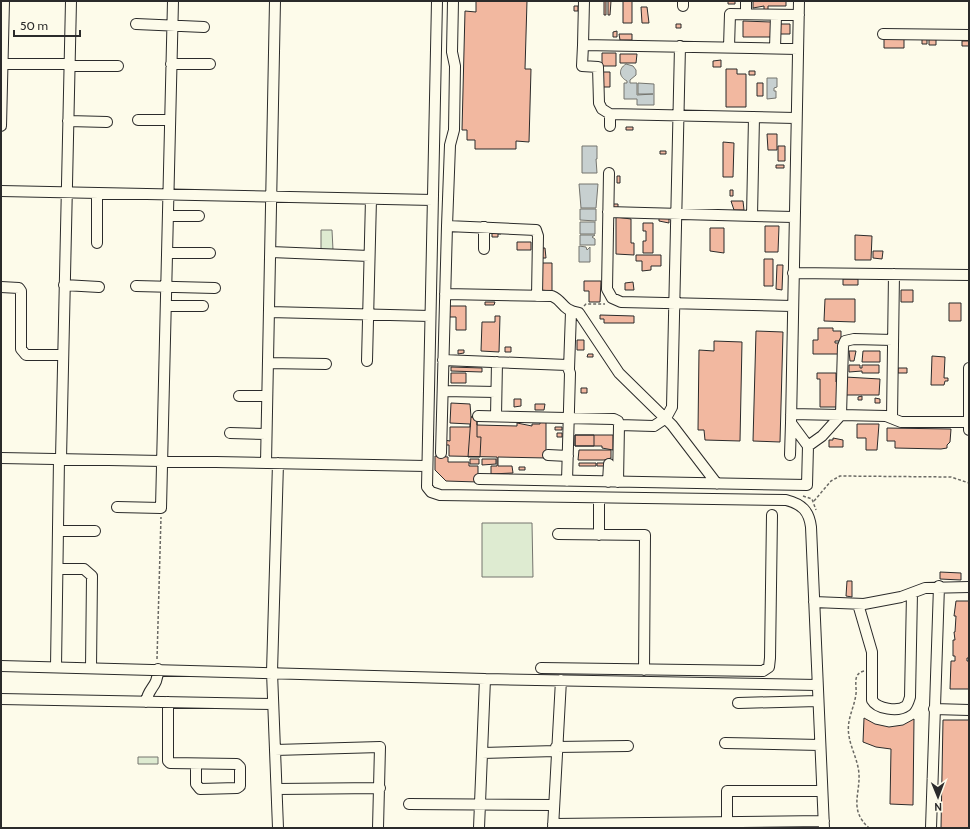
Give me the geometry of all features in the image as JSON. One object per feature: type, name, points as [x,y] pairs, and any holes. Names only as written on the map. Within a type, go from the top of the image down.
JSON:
[{"type":"street","points":[[1,126],[2,25],[4,1]]},
{"type":"street","points":[[56,667],[70,1]]},
{"type":"street","points":[[116,508],[161,508],[173,1]]},
{"type":"street","points":[[266,463],[275,1]]},
{"type":"street","points":[[437,1],[426,466],[427,487],[431,492],[440,495],[786,500],[796,502],[808,512],[810,519],[824,825],[726,822],[610,826],[553,826],[556,749],[561,680]]},
{"type":"street","points":[[441,453],[450,145],[454,116],[455,66],[452,52],[453,1]]},
{"type":"street","points":[[584,1],[582,66],[598,67],[599,104],[602,109],[610,114],[795,118]]},
{"type":"street","points":[[746,1],[746,14]]},
{"type":"street","points":[[790,456],[795,118],[799,1]]},
{"type":"street","points":[[729,47],[730,14],[799,15]]},
{"type":"street","points":[[775,48],[776,15]]},
{"type":"street","points":[[136,24],[204,26]]},
{"type":"street","points":[[883,34],[969,35]]},
{"type":"street","points":[[583,45],[798,49]]},
{"type":"street","points":[[619,425],[654,426],[666,418],[672,407],[680,46]]},
{"type":"street","points":[[2,63],[118,66]]},
{"type":"street","points":[[171,64],[210,64]]},
{"type":"street","points":[[610,114],[610,126]]},
{"type":"street","points":[[752,216],[754,117]]},
{"type":"street","points":[[138,120],[170,120]]},
{"type":"street","points":[[68,121],[107,122]]},
{"type":"street","points":[[609,173],[607,289],[608,294],[616,301],[792,306]]},
{"type":"street","points":[[1,191],[433,200]]},
{"type":"street","points":[[97,193],[97,243]]},
{"type":"street","points":[[367,361],[371,199]]},
{"type":"street","points":[[608,212],[794,217]]},
{"type":"street","points":[[169,216],[199,216]]},
{"type":"street","points":[[447,226],[536,230],[538,236],[537,296]]},
{"type":"street","points":[[484,227],[484,249]]},
{"type":"street","points":[[271,252],[369,256]]},
{"type":"street","points":[[168,253],[210,253]]},
{"type":"street","points":[[793,273],[969,275]]},
{"type":"street","points":[[892,418],[894,274]]},
{"type":"street","points":[[64,285],[99,287]]},
{"type":"street","points":[[136,286],[215,288]]},
{"type":"street","points":[[1,287],[19,288],[21,291],[21,349],[23,353],[26,355],[63,355]]},
{"type":"street","points":[[445,294],[537,296],[556,298],[565,309],[579,314],[619,373],[666,418],[691,448],[717,484]]},
{"type":"street","points":[[166,306],[203,306]]},
{"type":"street","points":[[269,312],[430,316]]},
{"type":"street","points":[[567,481],[573,312]]},
{"type":"street","points":[[808,446],[822,436],[841,415],[843,346],[845,341],[854,339],[893,340]]},
{"type":"street","points":[[443,360],[562,364],[567,365],[570,369]]},
{"type":"street","points":[[496,416],[497,362]]},
{"type":"street","points":[[268,363],[326,364]]},
{"type":"street","points":[[791,418],[841,415],[886,416],[901,422],[968,426],[969,368]]},
{"type":"street","points":[[443,391],[496,392]]},
{"type":"street","points":[[239,396],[267,396]]},
{"type":"street","points":[[478,416],[614,419],[618,421],[619,425],[613,482]]},
{"type":"street","points":[[479,479],[806,486],[808,446],[791,418]]},
{"type":"street","points":[[230,433],[266,434]]},
{"type":"street","points":[[548,455],[568,456]]},
{"type":"street","points":[[1,458],[426,466]]},
{"type":"street","points":[[278,463],[272,672],[278,828]]},
{"type":"street","points":[[608,464],[613,482]]},
{"type":"street","points":[[599,498],[599,535]]},
{"type":"street","points":[[541,668],[763,671],[768,667],[772,515]]},
{"type":"street","points":[[58,531],[95,531]]},
{"type":"street","points":[[558,534],[645,535],[644,670]]},
{"type":"street","points":[[58,569],[84,569],[92,576],[91,668]]},
{"type":"street","points":[[814,602],[858,604],[885,601],[925,588],[939,586],[969,586]]},
{"type":"street","points":[[931,828],[939,586]]},
{"type":"street","points":[[858,604],[860,616],[872,652],[871,694],[875,704],[886,708],[900,708],[906,706],[910,697],[912,593]]},
{"type":"street","points":[[2,668],[56,667],[157,669],[485,679],[817,685]]},
{"type":"street","points":[[146,702],[147,696],[158,680],[157,669]]},
{"type":"street","points":[[479,828],[485,679]]},
{"type":"street","points":[[1,699],[273,704]]},
{"type":"street","points":[[738,703],[818,701]]},
{"type":"street","points":[[168,702],[168,761],[170,763],[237,764],[240,767],[240,786],[237,788],[200,789],[196,784],[196,764]]},
{"type":"street","points":[[934,709],[969,710]]},
{"type":"street","points":[[725,743],[820,744]]},
{"type":"street","points":[[482,753],[628,746]]},
{"type":"street","points":[[275,750],[380,747],[378,828]]},
{"type":"street","points":[[277,789],[380,788]]},
{"type":"street","points":[[726,822],[727,791],[822,791]]},
{"type":"street","points":[[409,804],[553,805]]},
{"type":"path","points":[[573,312],[586,304],[612,304],[616,301]]},
{"type":"path","points":[[799,495],[809,497],[814,501],[831,481],[840,476],[952,477],[969,483]]},
{"type":"path","points":[[157,669],[161,508]]},
{"type":"path","points":[[869,828],[861,817],[856,803],[859,774],[848,735],[848,728],[856,694],[857,674],[863,671],[872,671]]},
{"type":"green space","points":[[321,230],[332,230],[333,250],[321,250]]},
{"type":"green space","points":[[482,523],[532,523],[533,577],[482,577]]},
{"type":"green space","points":[[138,757],[158,757],[158,764],[138,764]]},
{"type":"shaded area","points":[[626,64],[633,66],[636,70],[636,75],[630,80],[630,83],[637,83],[637,95],[653,94],[638,94],[638,83],[654,84],[654,105],[637,105],[637,99],[624,99],[624,83],[627,83],[627,81],[620,73],[623,66]]},
{"type":"shaded area","points":[[767,78],[777,78],[777,87],[774,88],[774,91],[776,91],[776,98],[767,99]]},
{"type":"shaded area","points":[[582,146],[597,146],[597,173],[582,173]]},
{"type":"shaded area","points":[[579,184],[598,184],[596,208],[581,208]]},
{"type":"shaded area","points":[[580,209],[596,209],[596,221],[580,220]]},
{"type":"shaded area","points":[[580,222],[595,222],[595,234],[580,234]]},
{"type":"shaded area","points":[[580,235],[595,235],[592,237],[595,239],[595,245],[580,245]]},
{"type":"shaded area","points":[[579,246],[586,247],[587,250],[590,247],[590,262],[579,262]]},
{"type":"building","points":[[476,1],[527,1],[525,69],[531,69],[529,142],[516,141],[516,149],[475,149],[475,140],[467,140],[467,130],[462,130],[465,11],[476,12]]},
{"type":"building","points":[[604,1],[606,1],[606,15],[604,15]]},
{"type":"building","points":[[608,1],[611,1],[610,15],[608,15]]},
{"type":"building","points":[[623,1],[632,1],[632,23],[623,23]]},
{"type":"building","points":[[728,1],[735,1],[735,4],[728,4]]},
{"type":"building","points":[[753,1],[786,1],[786,6],[768,6],[768,10],[764,10],[764,6],[753,8]]},
{"type":"building","points":[[574,6],[578,6],[578,11],[574,11]]},
{"type":"building","points":[[641,7],[647,7],[649,23],[642,23]]},
{"type":"building","points":[[743,21],[771,22],[771,37],[743,37]]},
{"type":"building","points":[[676,24],[681,24],[681,28],[676,28]]},
{"type":"building","points":[[780,24],[790,24],[790,34],[780,34]]},
{"type":"building","points":[[617,31],[617,37],[613,37],[613,32]]},
{"type":"building","points":[[619,34],[632,34],[632,40],[620,40]]},
{"type":"building","points":[[884,38],[904,38],[904,48],[884,48]]},
{"type":"building","points":[[929,38],[936,38],[936,45],[929,45]]},
{"type":"building","points":[[922,39],[927,39],[927,44],[922,44]]},
{"type":"building","points":[[962,41],[969,41],[969,46],[962,46]]},
{"type":"building","points":[[602,53],[616,53],[616,66],[602,66]]},
{"type":"building","points":[[620,54],[637,54],[636,63],[620,63]]},
{"type":"building","points":[[721,60],[721,67],[713,67],[713,61]]},
{"type":"building","points":[[726,69],[737,69],[737,74],[746,74],[746,107],[726,107]]},
{"type":"building","points":[[749,71],[755,71],[755,75],[749,75]]},
{"type":"building","points":[[602,72],[610,72],[610,87],[602,87]]},
{"type":"building","points":[[757,83],[763,83],[763,96],[757,96]]},
{"type":"building","points":[[626,127],[633,127],[633,130],[626,130]]},
{"type":"building","points":[[767,134],[777,134],[777,150],[768,150]]},
{"type":"building","points":[[723,142],[734,143],[733,177],[723,177]]},
{"type":"building","points":[[778,146],[785,146],[785,161],[778,161]]},
{"type":"building","points":[[660,151],[666,151],[666,154],[660,154]]},
{"type":"building","points":[[776,165],[784,165],[784,168],[776,168]]},
{"type":"building","points":[[617,176],[620,176],[620,183],[617,183]]},
{"type":"building","points":[[730,190],[733,190],[733,196],[730,196]]},
{"type":"building","points":[[731,201],[743,201],[744,210],[734,210]]},
{"type":"building","points":[[613,204],[618,204],[618,208],[613,208]]},
{"type":"building","points":[[616,217],[631,219],[631,243],[634,243],[634,255],[616,254]]},
{"type":"building","points":[[659,217],[669,217],[669,223],[659,221]]},
{"type":"building","points":[[643,223],[653,223],[653,253],[643,253],[643,241],[646,241],[646,231],[643,231]]},
{"type":"building","points":[[765,226],[779,226],[778,252],[765,252]]},
{"type":"building","points":[[710,228],[724,228],[724,253],[710,251]]},
{"type":"building","points":[[492,232],[501,232],[501,234],[498,234],[498,237],[492,237]]},
{"type":"building","points":[[855,235],[872,236],[871,260],[855,260]]},
{"type":"building","points":[[517,242],[531,242],[531,250],[517,250]]},
{"type":"building","points":[[542,248],[545,248],[546,258],[542,258]]},
{"type":"building","points":[[873,251],[883,251],[882,259],[873,258]]},
{"type":"building","points":[[636,255],[661,255],[661,266],[651,266],[651,270],[642,271],[642,261],[636,261]]},
{"type":"building","points":[[764,259],[773,259],[773,286],[764,286]]},
{"type":"building","points":[[541,263],[552,263],[552,291],[540,290]]},
{"type":"building","points":[[777,265],[783,265],[782,290],[776,289]]},
{"type":"building","points":[[843,279],[858,279],[858,285],[843,285]]},
{"type":"building","points":[[584,281],[601,281],[600,302],[589,302],[589,291],[584,291]]},
{"type":"building","points":[[633,282],[634,290],[625,290],[625,283]]},
{"type":"building","points":[[901,290],[913,290],[913,302],[901,302]]},
{"type":"building","points":[[825,299],[855,299],[855,322],[824,321]]},
{"type":"building","points":[[485,302],[495,302],[494,305],[485,305]]},
{"type":"building","points":[[949,303],[961,303],[961,321],[949,321]]},
{"type":"building","points":[[448,306],[466,306],[466,330],[456,330],[456,317],[448,317]]},
{"type":"building","points":[[600,315],[634,316],[634,323],[604,323],[604,319],[600,319]]},
{"type":"building","points":[[495,316],[500,316],[499,352],[481,351],[482,322],[495,322]]},
{"type":"building","points":[[818,328],[833,328],[833,331],[841,331],[841,341],[835,341],[835,343],[840,343],[840,354],[813,354],[813,340],[818,340]]},
{"type":"building","points":[[756,331],[783,332],[780,442],[753,441]]},
{"type":"building","points":[[577,340],[584,340],[584,350],[577,350]]},
{"type":"building","points":[[714,341],[742,342],[740,441],[705,440],[704,430],[698,430],[699,350],[714,351]]},
{"type":"building","points":[[505,347],[511,347],[511,352],[505,352]]},
{"type":"building","points":[[458,350],[464,350],[464,353],[458,354]]},
{"type":"building","points":[[849,351],[856,351],[854,361],[850,361]]},
{"type":"building","points":[[863,351],[880,351],[880,362],[862,362]]},
{"type":"building","points":[[588,354],[593,354],[593,357],[587,357]]},
{"type":"building","points":[[932,356],[945,357],[944,378],[948,378],[948,381],[945,381],[944,385],[931,385]]},
{"type":"building","points":[[849,365],[860,365],[860,368],[862,368],[862,365],[879,365],[879,373],[862,373],[862,371],[849,372]]},
{"type":"building","points":[[451,367],[482,368],[482,372],[451,371]]},
{"type":"building","points":[[898,368],[907,368],[907,373],[898,373]]},
{"type":"building","points":[[451,373],[466,373],[466,383],[451,383]]},
{"type":"building","points":[[817,373],[836,373],[836,382],[838,382],[838,407],[820,407],[820,379],[817,379]]},
{"type":"building","points":[[845,377],[880,379],[879,395],[845,395]]},
{"type":"building","points":[[581,388],[587,388],[587,393],[581,393]]},
{"type":"building","points":[[862,396],[862,400],[858,400],[858,397]]},
{"type":"building","points":[[875,398],[880,399],[880,403],[875,403]]},
{"type":"building","points":[[514,399],[521,399],[521,406],[514,407]]},
{"type":"building","points":[[451,403],[470,404],[471,417],[477,417],[477,425],[517,426],[517,423],[532,426],[532,424],[540,424],[540,421],[546,421],[546,458],[498,457],[498,466],[512,466],[513,473],[491,474],[491,466],[497,466],[497,457],[449,456],[449,445],[444,445],[444,440],[450,441],[450,427],[470,427],[470,424],[450,423]]},
{"type":"building","points":[[535,404],[545,404],[544,410],[535,410]]},
{"type":"building","points":[[471,417],[477,417],[477,437],[481,437],[480,457],[468,457]]},
{"type":"building","points":[[857,424],[879,424],[877,450],[866,450],[866,438],[857,438]]},
{"type":"building","points":[[555,427],[562,427],[562,430],[555,430]]},
{"type":"building","points":[[887,428],[951,429],[950,442],[947,445],[947,448],[941,449],[895,448],[895,441],[887,441]]},
{"type":"building","points":[[557,433],[562,433],[562,437],[557,437]]},
{"type":"building","points":[[575,435],[613,435],[613,450],[602,448],[602,446],[575,446]]},
{"type":"building","points":[[575,435],[594,435],[594,446],[575,446]]},
{"type":"building","points":[[833,438],[843,440],[843,447],[829,447],[829,440],[833,440]]},
{"type":"building","points":[[579,450],[611,450],[611,458],[604,460],[578,460]]},
{"type":"building","points":[[435,456],[448,457],[448,462],[469,462],[469,466],[478,466],[478,482],[446,481],[435,470]]},
{"type":"building","points":[[470,459],[479,459],[479,464],[470,464]]},
{"type":"building","points":[[482,459],[496,459],[496,464],[482,465]]},
{"type":"building","points":[[579,463],[596,463],[596,466],[579,466]]},
{"type":"building","points":[[597,463],[605,463],[605,466],[597,466]]},
{"type":"building","points":[[519,467],[525,467],[525,470],[519,470]]},
{"type":"building","points":[[940,572],[961,573],[961,580],[940,579]]},
{"type":"building","points":[[847,581],[852,581],[852,597],[846,596]]},
{"type":"building","points":[[956,601],[969,601],[969,658],[967,658],[967,661],[969,661],[969,689],[950,689],[951,661],[955,661],[955,656],[953,656],[953,640],[955,640],[954,632],[956,616],[954,616]]},
{"type":"building","points":[[864,718],[875,724],[889,727],[903,725],[914,719],[913,805],[890,804],[891,749],[876,747],[863,742]]},
{"type":"building","points":[[943,720],[969,720],[969,828],[941,828]]}]
